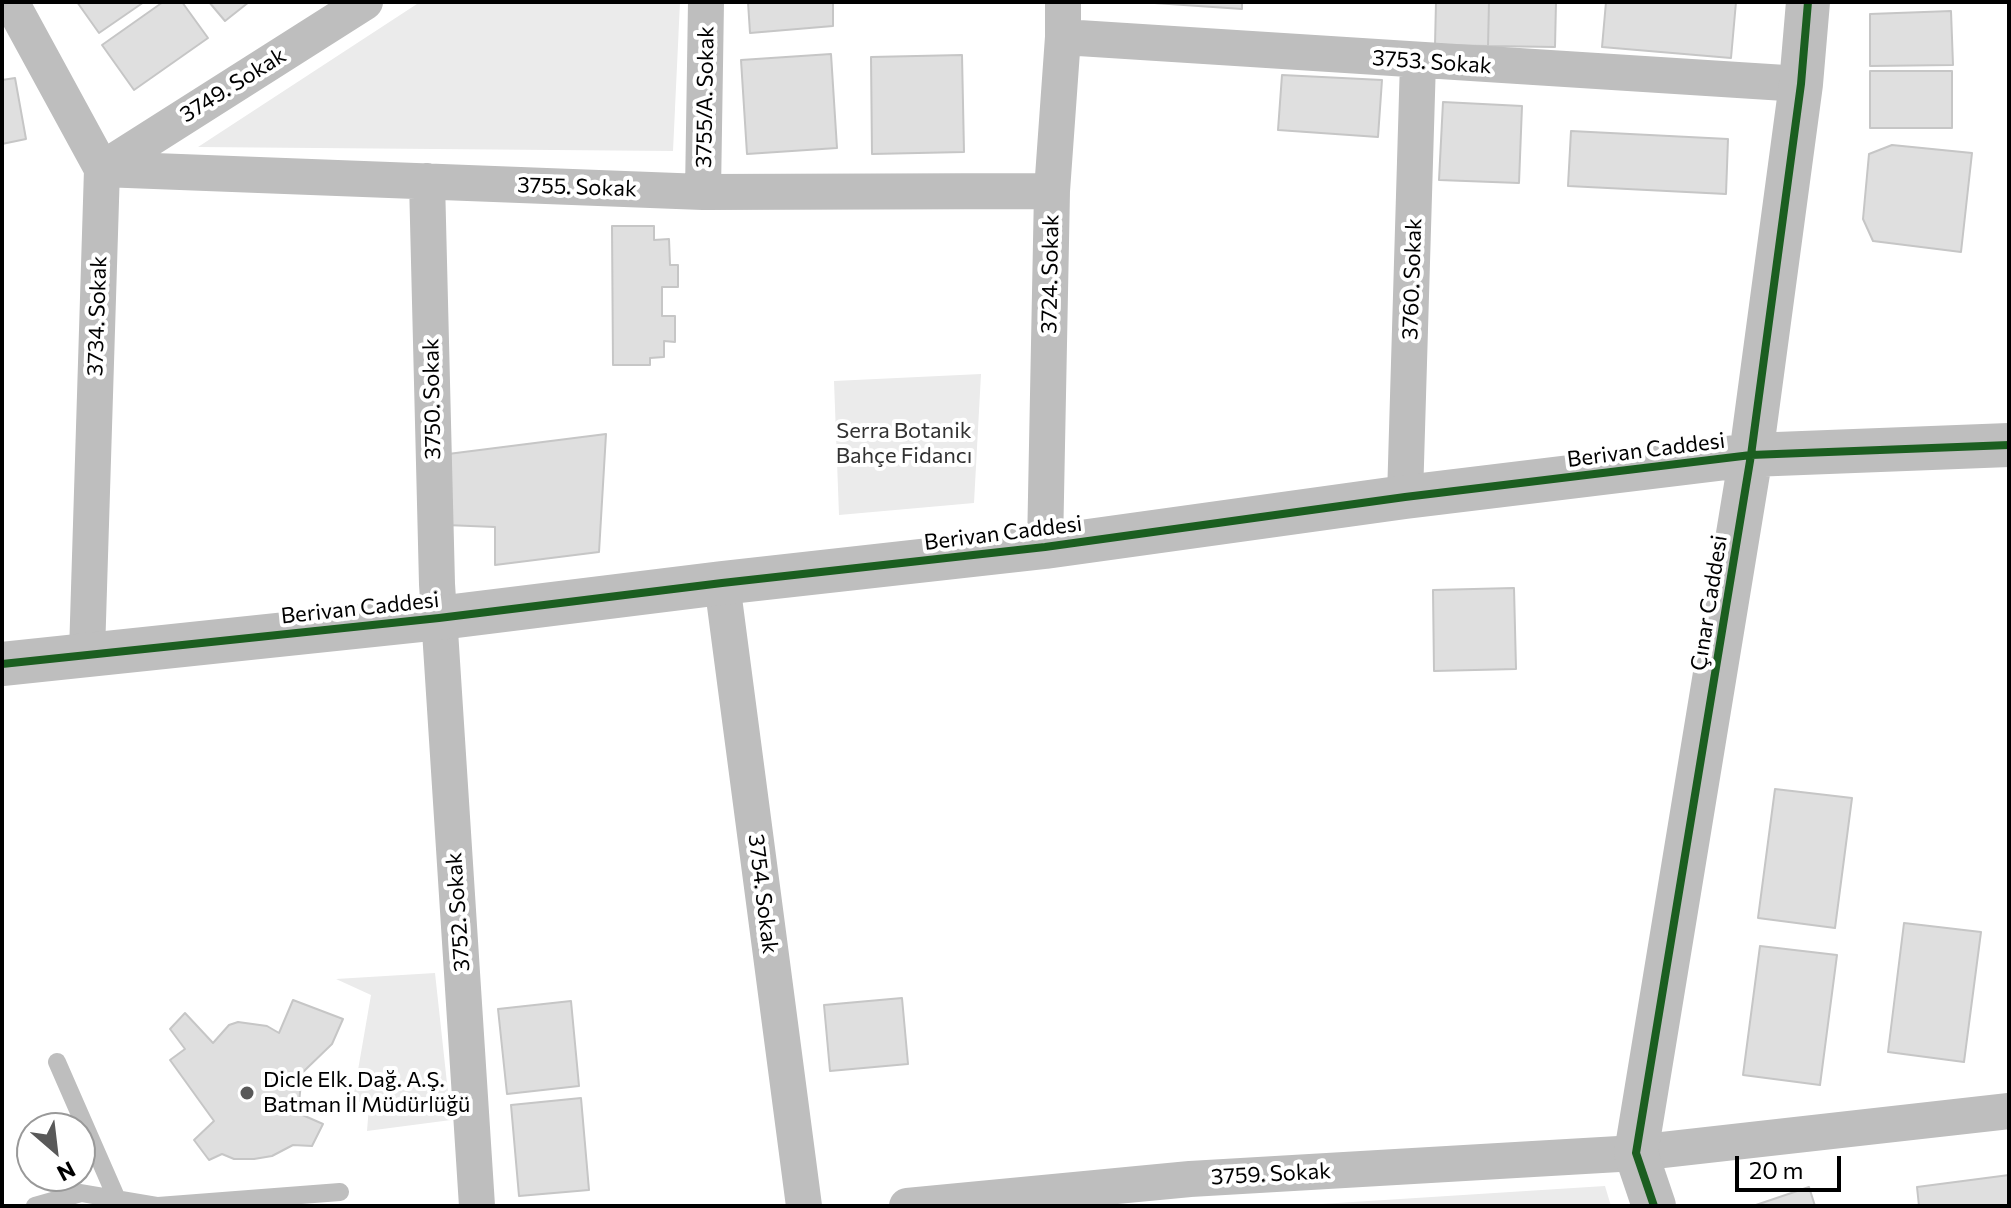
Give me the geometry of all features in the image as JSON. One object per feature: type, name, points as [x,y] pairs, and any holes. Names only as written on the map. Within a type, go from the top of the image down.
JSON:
[{"type":"street","name":"3749. Sokak","points":[[102,169],[365,2]]},
{"type":"street","name":"3755/A. Sokak","points":[[703,192],[706,2]]},
{"type":"street","name":"Çınar Caddesi","points":[[1654,1206],[1636,1153],[1751,455],[1801,84],[1808,2]]},
{"type":"street","points":[[7,3],[102,169]]},
{"type":"street","name":"3753. Sokak","points":[[1063,19],[1418,61],[1801,84]]},
{"type":"street","name":"3724. Sokak","points":[[1045,547],[1052,191],[1063,19]]},
{"type":"street","name":"3760. Sokak","points":[[1405,497],[1418,61]]},
{"type":"street","name":"3755. Sokak","points":[[102,169],[703,192],[1052,191]]},
{"type":"street","name":"3734. Sokak","points":[[87,653],[102,169]]},
{"type":"street","name":"3750. Sokak","points":[[427,181],[439,618]]},
{"type":"street","name":"Berivan Caddesi","points":[[2,664],[439,618],[1045,547],[1405,497],[1751,455],[2009,445]]},
{"type":"street","name":"3754. Sokak","points":[[722,583],[804,1206]]},
{"type":"street","name":"3752. Sokak","points":[[439,618],[477,1206]]},
{"type":"street","name":"3759. Sokak","points":[[907,1206],[1190,1179],[1636,1153],[2009,1111]]},
{"type":"lane","points":[[57,1062],[119,1203]]},
{"type":"lane","points":[[35,1206],[81,1193],[119,1203],[158,1206],[340,1192]]},
{"type":"green space","points":[[420,2],[680,2],[673,151],[198,147]]},
{"type":"green space","name":"Serra Botanik Bahçe Fidancı","points":[[981,374],[974,503],[839,515],[834,381]]},
{"type":"green space","points":[[435,973],[451,1120],[367,1131],[369,1106],[353,1099],[371,995],[336,979]]},
{"type":"green space","points":[[1605,1186],[1611,1206],[1290,1206]]},
{"type":"building","points":[[77,2],[144,2],[99,33]]},
{"type":"building","points":[[163,2],[182,2],[208,38],[134,90],[102,45]]},
{"type":"building","points":[[209,2],[249,2],[225,21]]},
{"type":"building","points":[[748,2],[833,2],[833,26],[750,33]]},
{"type":"building","points":[[1140,2],[1242,2],[1242,9]]},
{"type":"building","points":[[1436,2],[1489,2],[1488,46],[1435,45]]},
{"type":"building","points":[[1489,2],[1556,2],[1555,47],[1488,46]]},
{"type":"building","points":[[1606,2],[1736,2],[1731,58],[1602,47]]},
{"type":"building","points":[[1951,11],[1953,65],[1870,66],[1870,14]]},
{"type":"building","points":[[831,54],[837,148],[747,154],[741,60]]},
{"type":"building","points":[[962,55],[964,152],[872,154],[871,57]]},
{"type":"building","points":[[1870,71],[1952,71],[1952,128],[1870,128]]},
{"type":"building","points":[[1282,75],[1382,80],[1378,137],[1278,130]]},
{"type":"building","points":[[15,78],[26,139],[2,144],[2,80]]},
{"type":"building","points":[[1443,102],[1522,106],[1519,183],[1439,180]]},
{"type":"building","points":[[1571,131],[1728,139],[1726,194],[1568,186]]},
{"type":"building","points":[[1892,145],[1972,153],[1961,252],[1873,241],[1863,219],[1869,154]]},
{"type":"building","points":[[612,226],[654,226],[654,240],[669,239],[670,265],[678,265],[678,287],[662,287],[662,316],[675,316],[675,342],[664,341],[664,357],[650,358],[650,365],[613,365]]},
{"type":"building","points":[[606,434],[599,552],[495,565],[495,527],[446,525],[448,454]]},
{"type":"building","points":[[1514,588],[1516,669],[1434,671],[1433,590]]},
{"type":"building","points":[[1775,789],[1852,798],[1835,928],[1758,918]]},
{"type":"building","points":[[1904,923],[1981,932],[1964,1062],[1888,1052]]},
{"type":"building","points":[[1760,946],[1837,955],[1820,1085],[1743,1075]]},
{"type":"building","points":[[902,998],[908,1064],[830,1071],[824,1005]]},
{"type":"building","name":"Dicle Elk. Dağ. A.Ş. Batman İl Müdürlüğü","points":[[293,1000],[343,1019],[332,1044],[302,1073],[298,1113],[323,1124],[312,1146],[293,1145],[272,1156],[254,1159],[234,1159],[222,1154],[209,1160],[194,1140],[214,1121],[170,1060],[185,1049],[170,1029],[185,1013],[213,1043],[229,1025],[238,1022],[267,1026],[279,1033]]},
{"type":"building","points":[[571,1001],[579,1086],[507,1094],[498,1009]]},
{"type":"building","points":[[581,1098],[589,1190],[519,1196],[511,1105]]},
{"type":"building","points":[[2009,1175],[2009,1206],[1919,1206],[1917,1187]]},
{"type":"building","points":[[1809,1187],[1815,1206],[1753,1206]]},
{"type":"cycle path","points":[[1654,1206],[1636,1153],[1751,455],[1801,84],[1808,2]]},
{"type":"cycle path","points":[[2,664],[439,618],[1045,547],[1405,497],[1751,455],[2009,445]]},
{"type":"place","name":"Dicle Elk. Dağ. A.Ş. Batman İl Müdürlüğü","points":[[247,1093]]}]
